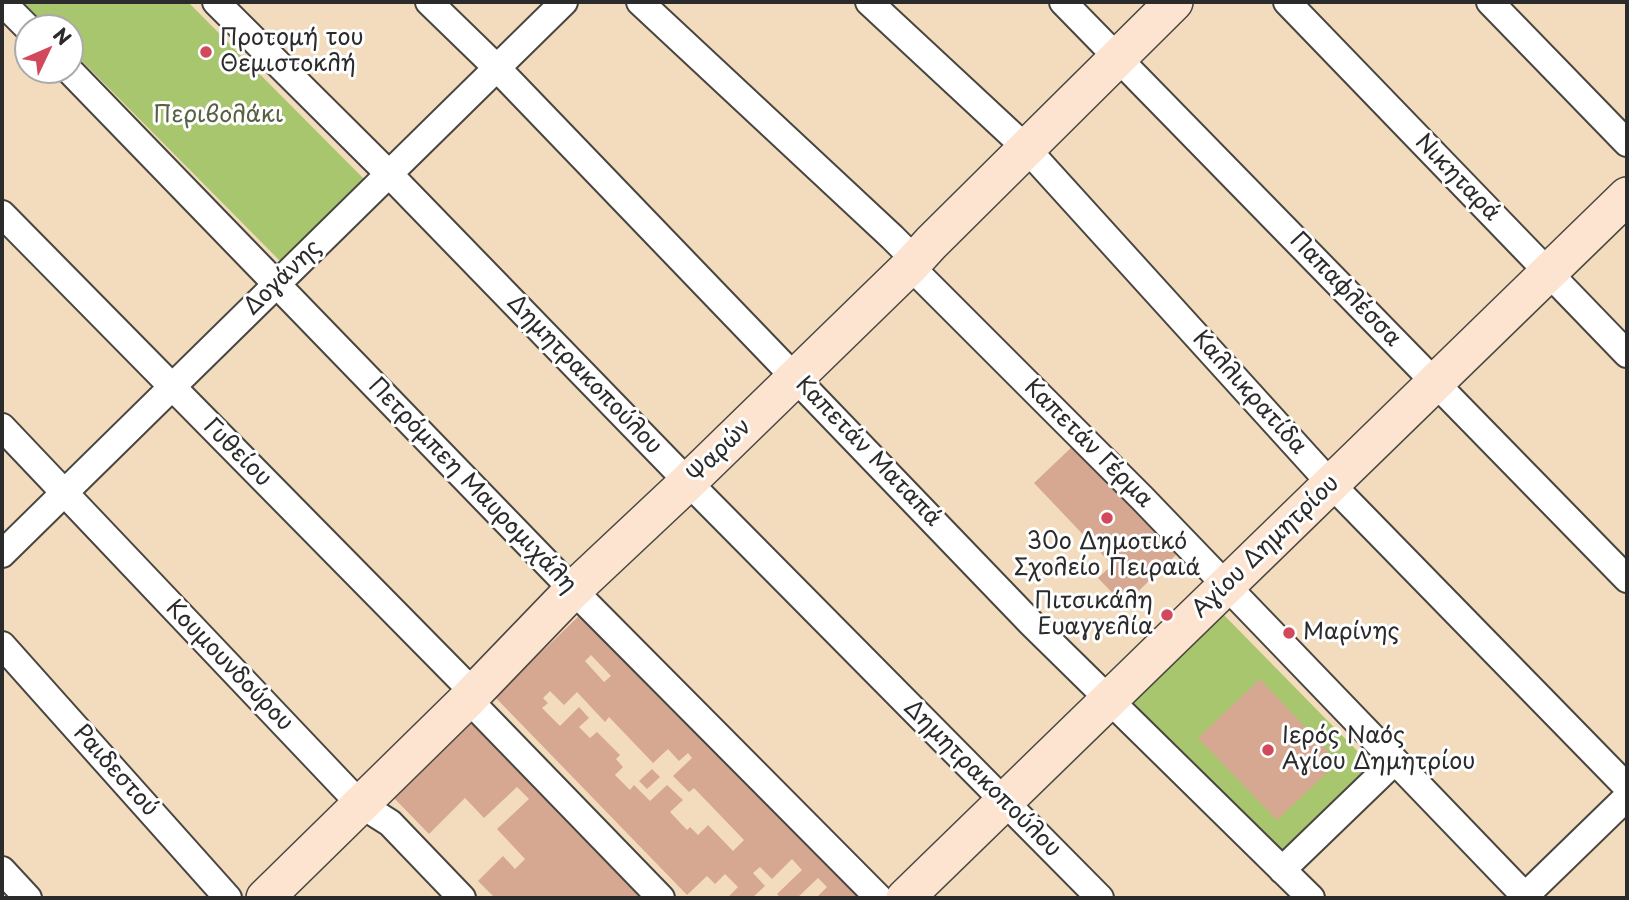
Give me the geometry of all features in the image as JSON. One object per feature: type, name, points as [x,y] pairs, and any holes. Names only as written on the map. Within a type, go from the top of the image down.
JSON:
[{"type":"street","name":"Δημητρακοπούλου","points":[[216,2],[389,174],[688,482],[1100,898]]},
{"type":"street","name":"Καπετάν Ματαπά","points":[[429,2],[497,68],[1109,701],[1311,898]]},
{"type":"street","name":"Δογάνης","points":[[2,554],[564,2]]},
{"type":"street","name":"Καπετάν Γέρμα","points":[[640,2],[906,251],[910,266],[1226,586],[1525,898]]},
{"type":"street","name":"Καλλικρατίδα","points":[[869,2],[1026,148],[1332,484],[1627,787]]},
{"type":"street","name":"Παπαφλέσσα","points":[[1063,2],[1627,579]]},
{"type":"street","name":"Ψαρών","points":[[270,897],[573,590],[910,266],[1174,2]]},
{"type":"street","name":"Νικηταρά","points":[[1287,2],[1627,354]]},
{"type":"street","points":[[1490,2],[1627,143]]},
{"type":"street","name":"Πετρόμπεη Μαυρομιχάλη","points":[[83,84],[573,590],[879,898]]},
{"type":"street","name":"Αγίου Δημητρίου","points":[[905,898],[1627,196]]},
{"type":"street","name":"Γυθείου","points":[[2,214],[470,695],[661,898]]},
{"type":"street","name":"Κουμουνδούρου","points":[[2,427],[360,804],[390,823],[462,898]]},
{"type":"street","name":"Ραιδεστού","points":[[2,645],[228,898]]},
{"type":"street","points":[[1282,870],[1395,761]]},
{"type":"street","points":[[1525,898],[1627,797]]},
{"type":"street","points":[[2,870],[29,898]]},
{"type":"green space","name":"Περιβολάκι","points":[[23,2],[188,2],[367,182],[283,264],[84,63],[84,14],[35,14]]},
{"type":"green space","points":[[1220,611],[1374,768],[1282,858],[1128,702]]},
{"type":"building","name":"30ο Δημοτικό Σχολείο Πειραιά","points":[[1075,444],[1179,552],[1124,605],[1098,578],[1112,565],[1034,483]]},
{"type":"building","points":[[585,610],[863,898],[816,898],[827,887],[818,878],[797,898],[781,898],[777,894],[802,870],[792,859],[772,879],[760,867],[753,873],[765,886],[752,898],[727,898],[738,887],[725,874],[715,884],[707,876],[687,895],[495,697]],"holes":[[[591,655],[611,676],[604,682],[585,661]],[[550,691],[564,705],[577,692],[605,722],[609,717],[653,763],[668,749],[679,761],[688,753],[692,758],[673,776],[689,792],[694,788],[744,840],[733,851],[708,825],[698,835],[690,827],[687,830],[670,812],[683,800],[667,785],[650,801],[634,785],[630,790],[615,775],[623,767],[616,759],[620,755],[597,732],[590,738],[579,727],[589,718],[579,707],[560,726],[542,708],[548,703],[543,698]]]},
{"type":"building","name":"Ιερός Ναός Αγίου Δημητρίου","points":[[1260,679],[1338,762],[1277,820],[1198,738]]},
{"type":"building","points":[[477,717],[653,898],[495,898],[478,881],[503,856],[515,869],[525,859],[497,829],[529,799],[517,787],[484,818],[465,798],[429,834],[394,798]]},
{"type":"building","points":[[652,769],[660,777],[647,789],[639,781]]},
{"type":"place","name":"Προτομή του Θεμιστοκλή","points":[[206,52]]},
{"type":"place","name":"30ο Δημοτικό Σχολείο Πειραιά","points":[[1107,518]]},
{"type":"place","name":"Πιτσικάλη Ευαγγελία","points":[[1167,615]]},
{"type":"place","name":"Μαρίνης","points":[[1289,633]]},
{"type":"place","name":"Ιερός Ναός Αγίου Δημητρίου","points":[[1268,750]]}]
